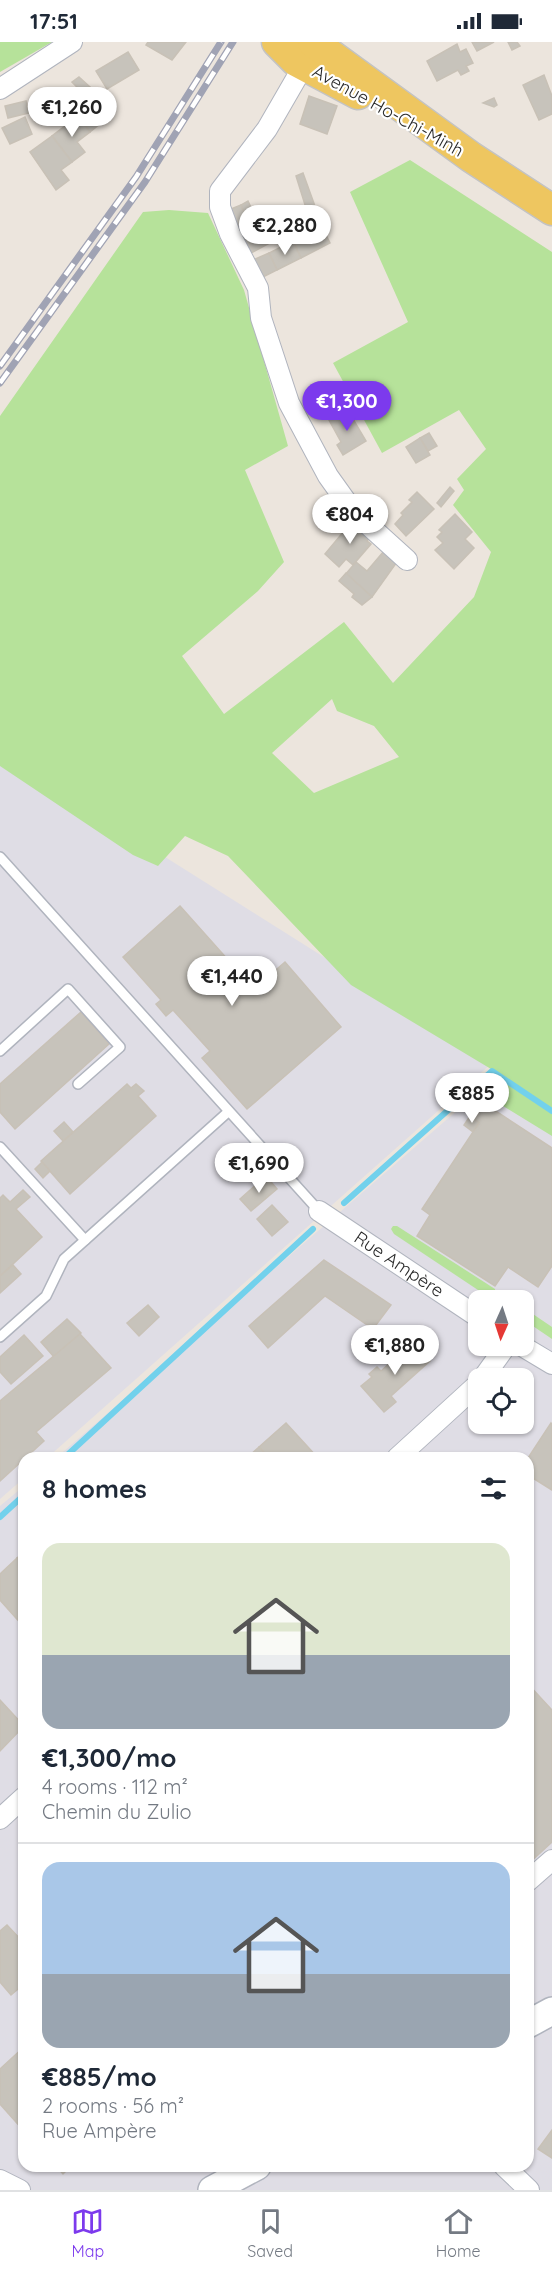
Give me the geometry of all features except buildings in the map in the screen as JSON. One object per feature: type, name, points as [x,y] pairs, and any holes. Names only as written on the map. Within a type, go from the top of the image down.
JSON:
[{"type":"main road","name":"Avenue Ho-Chi-Minh","points":[[307,51],[552,210]]},
{"type":"main road","points":[[534,2021],[552,2011]]},
{"type":"main road","points":[[212,2190],[246,2172]]},
{"type":"street","points":[[0,89],[72,42]]},
{"type":"street","points":[[307,51],[267,129],[220,192],[220,207],[230,234],[258,288],[261,318],[289,403],[328,476],[353,511],[407,560]]},
{"type":"street","name":"Rue Ampère","points":[[319,1211],[468,1310]]},
{"type":"street","points":[[534,1353],[552,1364]]},
{"type":"street","points":[[404,1452],[468,1393]]},
{"type":"street","points":[[0,1819],[18,1802]]},
{"type":"street","points":[[534,1876],[552,1860]]},
{"type":"street","points":[[510,2172],[529,2190]]},
{"type":"street","points":[[0,2180],[20,2190]]},
{"type":"lane","points":[[0,857],[319,1211]]},
{"type":"lane","points":[[0,1051],[68,989],[120,1047],[78,1084]]},
{"type":"lane","points":[[0,1337],[46,1296],[64,1259],[228,1112]]},
{"type":"lane","points":[[0,1148],[85,1240]]},
{"type":"shaded area","points":[[0,753],[492,1063],[54,1452],[18,1452],[18,1483],[0,1499]]},
{"type":"shaded area","points":[[505,1069],[552,1098],[552,2190],[0,2190],[0,1506],[18,1491],[18,2172],[534,2172],[534,1452],[63,1452]]},
{"type":"green space","points":[[0,42],[52,42],[0,72]]},
{"type":"green space","points":[[410,160],[552,252],[552,1136],[487,1096],[501,1075],[351,985],[228,856],[185,836],[158,866],[133,855],[0,766],[0,416],[143,212],[169,210],[208,213],[244,290],[288,446],[245,470],[284,562],[258,591],[182,656],[224,714],[344,622],[393,683],[474,597],[491,552],[453,505],[464,490],[457,479],[486,449],[459,410],[382,453],[333,363],[408,322],[350,192]],"holes":[[[332,699],[337,711],[374,726],[399,757],[314,793],[272,753]]]},
{"type":"green space","points":[[397,1226],[495,1290],[478,1290],[394,1234],[391,1229]]},
{"type":"green space","points":[[534,1315],[552,1327],[552,1339],[534,1327]]},
{"type":"waterway","points":[[344,1203],[492,1071],[552,1111]]},
{"type":"waterway","points":[[71,1452],[313,1229]]},
{"type":"waterway","points":[[0,1517],[18,1500]]},
{"type":"railway","points":[[0,366],[136,177],[221,42]]},
{"type":"railway","points":[[0,383],[145,182],[233,42]]}]
